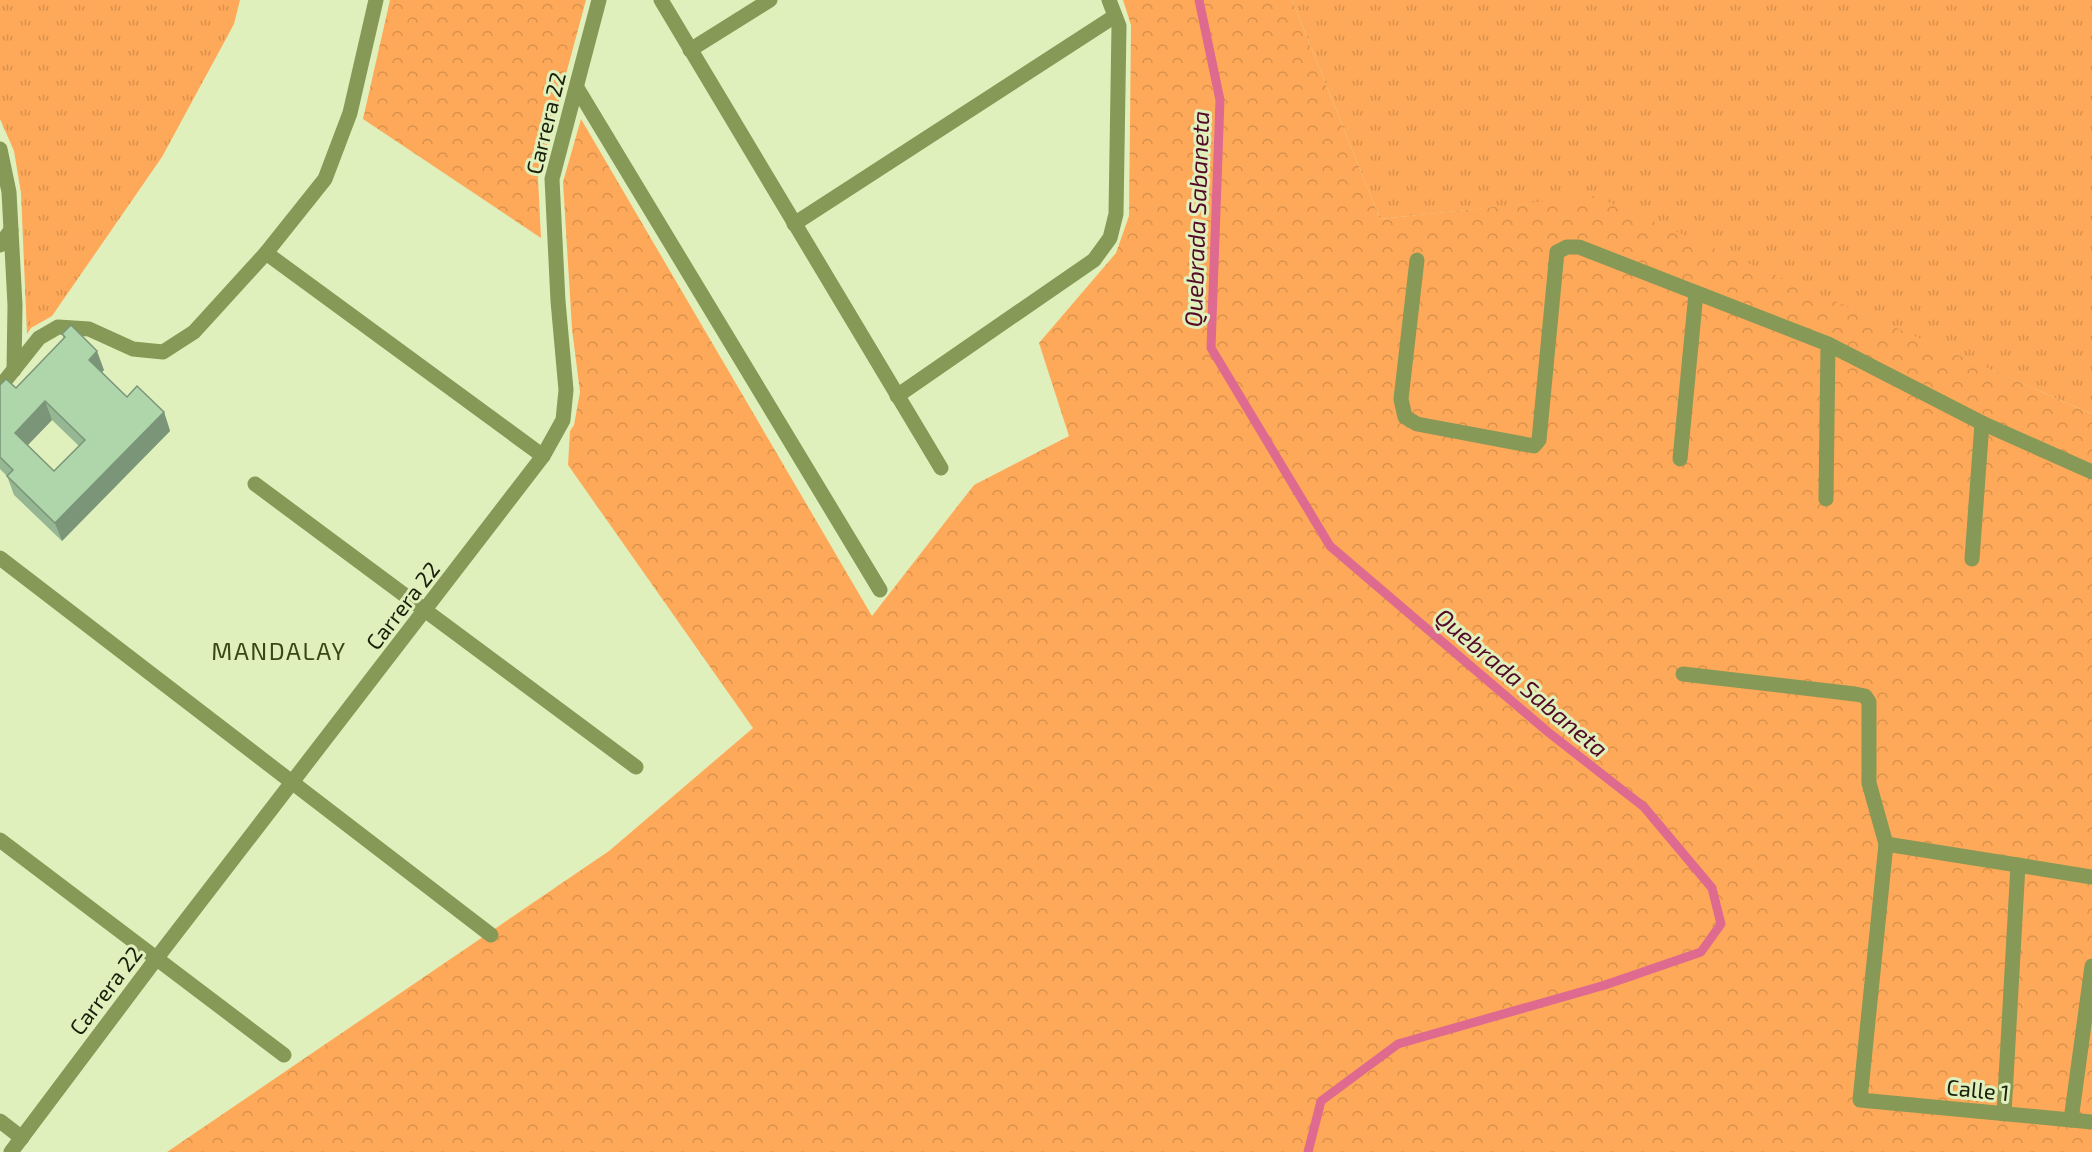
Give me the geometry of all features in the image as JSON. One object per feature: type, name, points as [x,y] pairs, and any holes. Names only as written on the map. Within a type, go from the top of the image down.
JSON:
[{"type":"street","points":[[0,387],[39,338],[58,327],[89,329],[133,349],[163,352],[194,332],[266,253],[325,179],[350,113],[376,0]]},
{"type":"street","name":"Carrera 22","points":[[11,1152],[156,959],[543,456],[563,420],[566,390],[558,301],[552,179],[599,0]]},
{"type":"street","points":[[661,0],[940,468]]},
{"type":"street","points":[[690,50],[770,0]]},
{"type":"street","points":[[897,396],[1094,260],[1110,238],[1116,214],[1119,26],[1109,0]]},
{"type":"street","points":[[794,224],[1115,16]]},
{"type":"street","points":[[577,87],[880,590]]},
{"type":"street","points":[[0,149],[9,192],[15,305],[14,370]]},
{"type":"street","points":[[0,245],[11,230]]},
{"type":"street","points":[[1416,260],[1401,399],[1405,417],[1417,423],[1534,446],[1541,433],[1557,252],[1567,247],[1579,247],[1828,344],[1982,423],[2092,472]]},
{"type":"street","points":[[266,253],[543,456]]},
{"type":"street","points":[[1680,459],[1696,293]]},
{"type":"street","points":[[1826,499],[1828,344]]},
{"type":"street","points":[[1972,559],[1982,423]]},
{"type":"street","points":[[255,484],[636,767]]},
{"type":"street","points":[[0,558],[491,935]]},
{"type":"street","points":[[1683,674],[1865,696],[1869,702],[1869,783],[1886,844],[2092,877]]},
{"type":"street","points":[[0,840],[284,1055]]},
{"type":"street","name":"Calle 1","points":[[1886,844],[1860,1100],[2092,1122]]},
{"type":"street","points":[[2004,1114],[2018,865]]},
{"type":"street","points":[[2071,1120],[2092,966]]},
{"type":"street","points":[[0,1121],[22,1138]]},
{"type":"green space","points":[[0,0],[240,0],[234,24],[162,157],[52,316],[31,328],[27,334],[21,193],[14,151],[0,119]]},
{"type":"green space","points":[[390,0],[586,0],[538,178],[541,238],[363,119]]},
{"type":"green space","points":[[1123,0],[1292,0],[1380,219],[1595,196],[2092,414],[2092,1152],[167,1152],[609,851],[753,728],[568,465],[570,431],[574,425],[580,392],[572,329],[563,182],[581,119],[872,616],[974,485],[1069,436],[1039,343],[1116,253],[1129,216],[1131,25]]},
{"type":"green space","points":[[1292,0],[2092,0],[2092,414],[1595,197],[1380,219]]},
{"type":"building","points":[[71,325],[97,351],[89,360],[127,397],[137,386],[164,412],[55,523],[7,476],[13,470],[0,457],[0,385],[6,379],[16,388],[65,337],[62,334]],"holes":[[[45,401],[85,440],[54,471],[15,433]]]},
{"type":"waterway","name":"Quebrada Sabaneta","points":[[1199,0],[1220,100],[1211,348],[1330,546],[1548,732],[1644,807],[1712,888],[1721,924],[1701,952],[1605,985],[1398,1044],[1321,1101],[1308,1152]]},
{"type":"district","name":"MANDALAY","points":[[279,650]]}]
